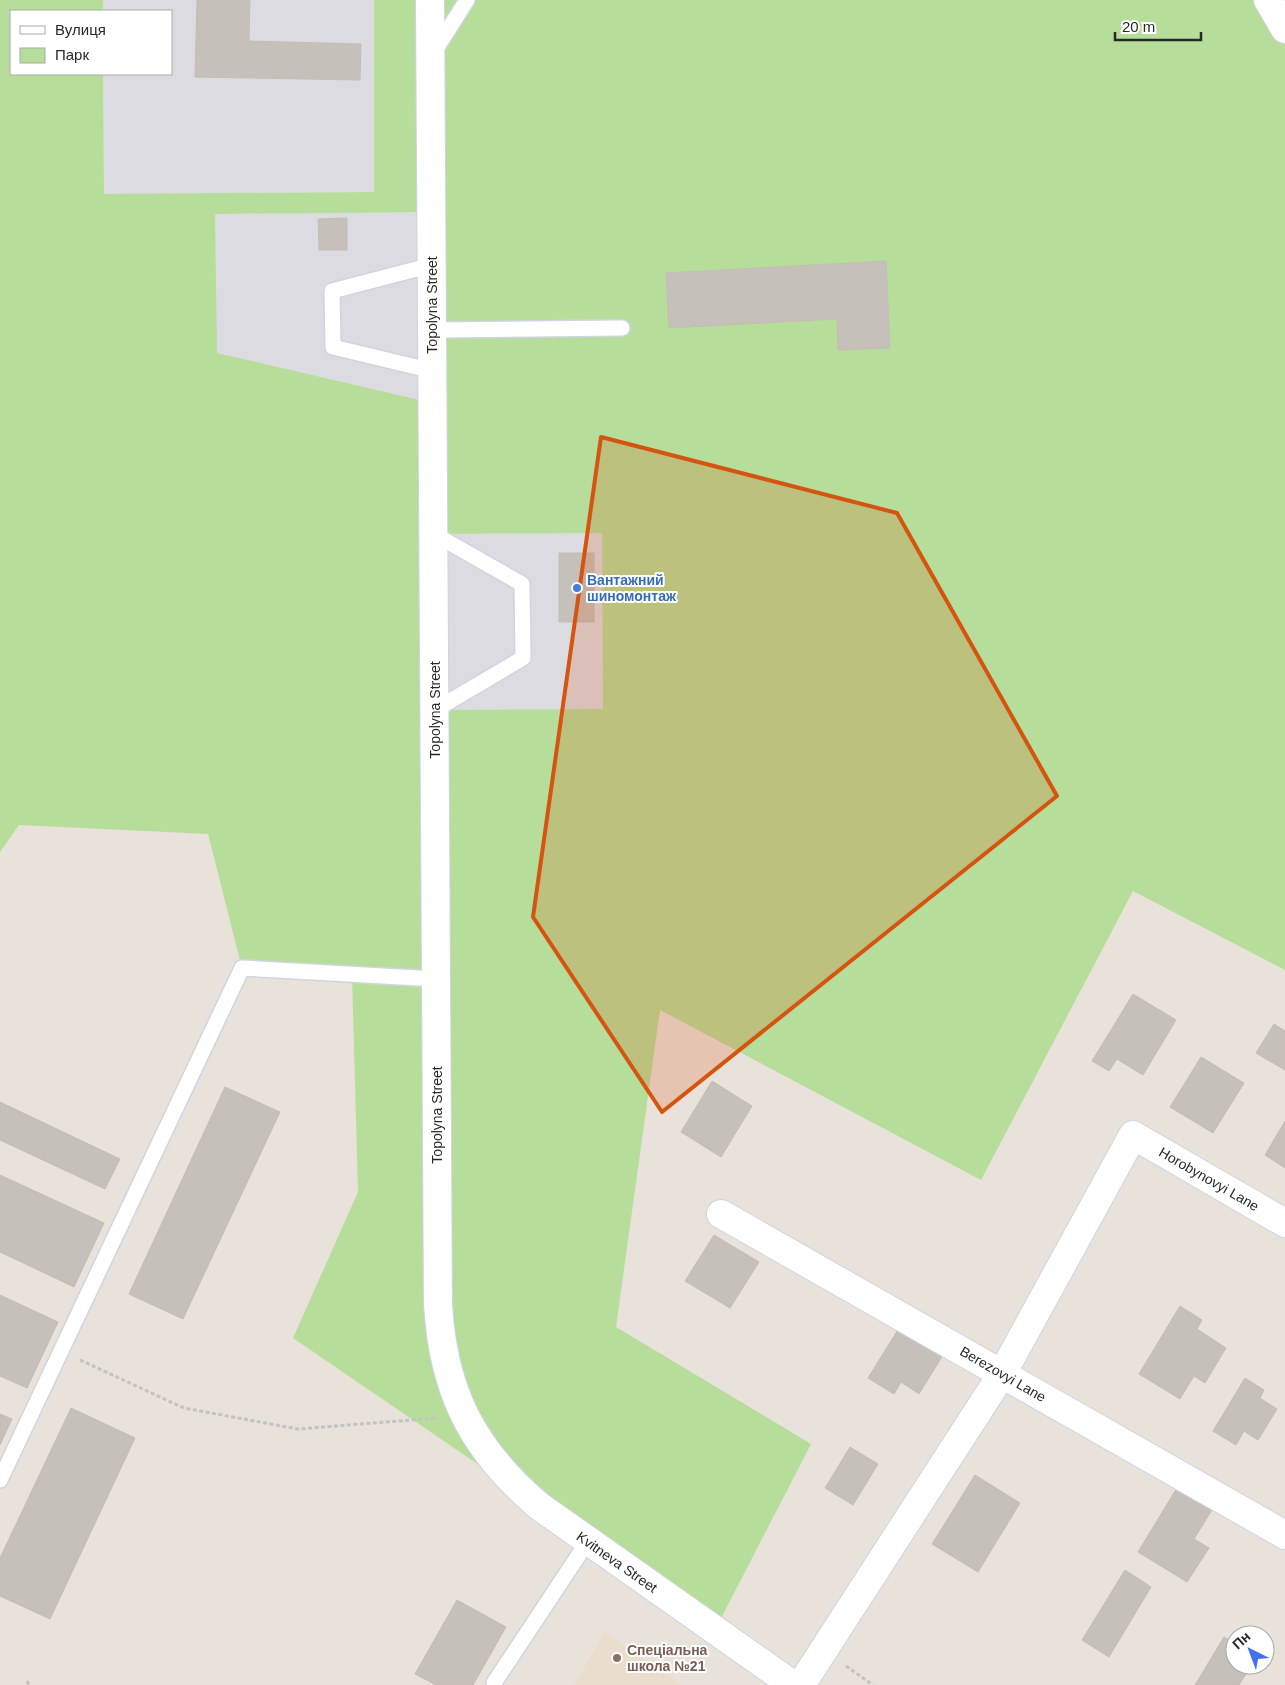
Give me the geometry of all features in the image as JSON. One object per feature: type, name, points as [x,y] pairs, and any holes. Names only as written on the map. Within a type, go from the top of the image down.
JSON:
[{"type":"main road","name":"Topolyna Street","points":[[430,0],[439,1323],[445,1361],[453,1389],[464,1416]]},
{"type":"main road","points":[[1268,0],[1285,29]]},
{"type":"main road","name":"Horobynovyi Lane","points":[[1002,1374],[1133,1135],[1285,1223]]},
{"type":"main road","name":"Berezovyi Lane","points":[[722,1214],[1285,1534]]},
{"type":"main road","points":[[801,1685],[1002,1374]]},
{"type":"main road","name":"Kvitneva Street","points":[[464,1416],[478,1442],[496,1466],[516,1487],[539,1506],[793,1685]]},
{"type":"lane","points":[[431,58],[467,0]]},
{"type":"lane","points":[[432,265],[332,291],[332,300],[333,347],[433,371]]},
{"type":"lane","points":[[433,330],[622,328]]},
{"type":"lane","points":[[434,534],[522,584],[523,658],[435,710]]},
{"type":"lane","points":[[0,1480],[242,968],[436,979]]},
{"type":"lane","points":[[494,1683],[588,1541]]},
{"type":"path","points":[[61,1351],[184,1408],[298,1429],[464,1416]]},
{"type":"highlighted area","points":[[601,437],[897,513],[1057,796],[662,1112],[533,917]]},
{"type":"shaded area","points":[[103,0],[374,0],[375,192],[104,194],[103,75],[172,75],[172,10],[103,10]]},
{"type":"shaded area","points":[[432,212],[433,404],[216,353],[215,214]]},
{"type":"shaded area","points":[[602,533],[603,709],[435,710],[434,534]]},
{"type":"shaded area","name":"Спеціальна школа №21","points":[[605,1632],[681,1685],[574,1685]]},
{"type":"green space","points":[[0,0],[103,0],[103,10],[10,10],[10,75],[103,75],[104,194],[374,192],[374,0],[1285,0],[1285,970],[1133,891],[981,1180],[660,1010],[616,1327],[811,1444],[715,1630],[539,1506],[293,1338],[358,1192],[352,975],[242,968],[208,834],[19,825],[0,852]],"holes":[[[432,212],[432,403],[217,353],[215,214]],[[602,533],[603,709],[435,710],[434,534]]]},
{"type":"building","points":[[197,0],[250,0],[249,41],[361,44],[360,80],[195,77]]},
{"type":"building","points":[[347,218],[347,250],[319,250],[318,219]]},
{"type":"building","points":[[886,261],[890,348],[838,350],[837,319],[669,328],[666,273]]},
{"type":"building","points":[[559,553],[594,553],[594,622],[559,622]]},
{"type":"building","points":[[1133,994],[1176,1020],[1143,1075],[1117,1059],[1109,1071],[1092,1061]]},
{"type":"building","points":[[1274,1024],[1285,1031],[1285,1070],[1256,1053]]},
{"type":"building","points":[[1201,1057],[1244,1083],[1213,1133],[1170,1107]]},
{"type":"building","points":[[712,1081],[752,1106],[721,1157],[681,1132]]},
{"type":"building","points":[[225,1087],[280,1112],[183,1319],[129,1294]]},
{"type":"building","points":[[0,1102],[120,1159],[105,1189],[0,1140]]},
{"type":"building","points":[[1285,1121],[1285,1168],[1265,1155]]},
{"type":"building","points":[[0,1175],[104,1223],[74,1287],[0,1252]]},
{"type":"building","points":[[714,1235],[759,1262],[730,1308],[685,1281]]},
{"type":"building","points":[[0,1295],[58,1322],[27,1388],[0,1376]]},
{"type":"building","points":[[1180,1306],[1202,1320],[1197,1329],[1226,1348],[1205,1383],[1194,1376],[1180,1399],[1139,1374]]},
{"type":"building","points":[[899,1328],[943,1355],[919,1394],[901,1382],[894,1394],[868,1378]]},
{"type":"building","points":[[1245,1378],[1264,1390],[1260,1398],[1277,1409],[1258,1440],[1244,1431],[1236,1445],[1213,1431]]},
{"type":"building","points":[[71,1408],[135,1438],[50,1619],[0,1596],[0,1558]]},
{"type":"building","points":[[0,1414],[12,1419],[0,1445]]},
{"type":"building","points":[[850,1447],[878,1464],[853,1505],[825,1488]]},
{"type":"building","points":[[975,1475],[1020,1503],[978,1572],[932,1544]]},
{"type":"building","points":[[1180,1483],[1215,1505],[1194,1539],[1209,1548],[1187,1582],[1138,1552]]},
{"type":"building","points":[[1125,1570],[1151,1587],[1109,1657],[1082,1640]]},
{"type":"building","points":[[457,1600],[506,1627],[473,1685],[436,1685],[415,1674]]},
{"type":"building","points":[[1224,1637],[1225,1675],[1246,1675],[1239,1685],[1195,1685]]},
{"type":"place","name":"Вантажний шиномонтаж","points":[[577,588]]},
{"type":"place","name":"Спеціальна школа №21","points":[[617,1658]]}]
